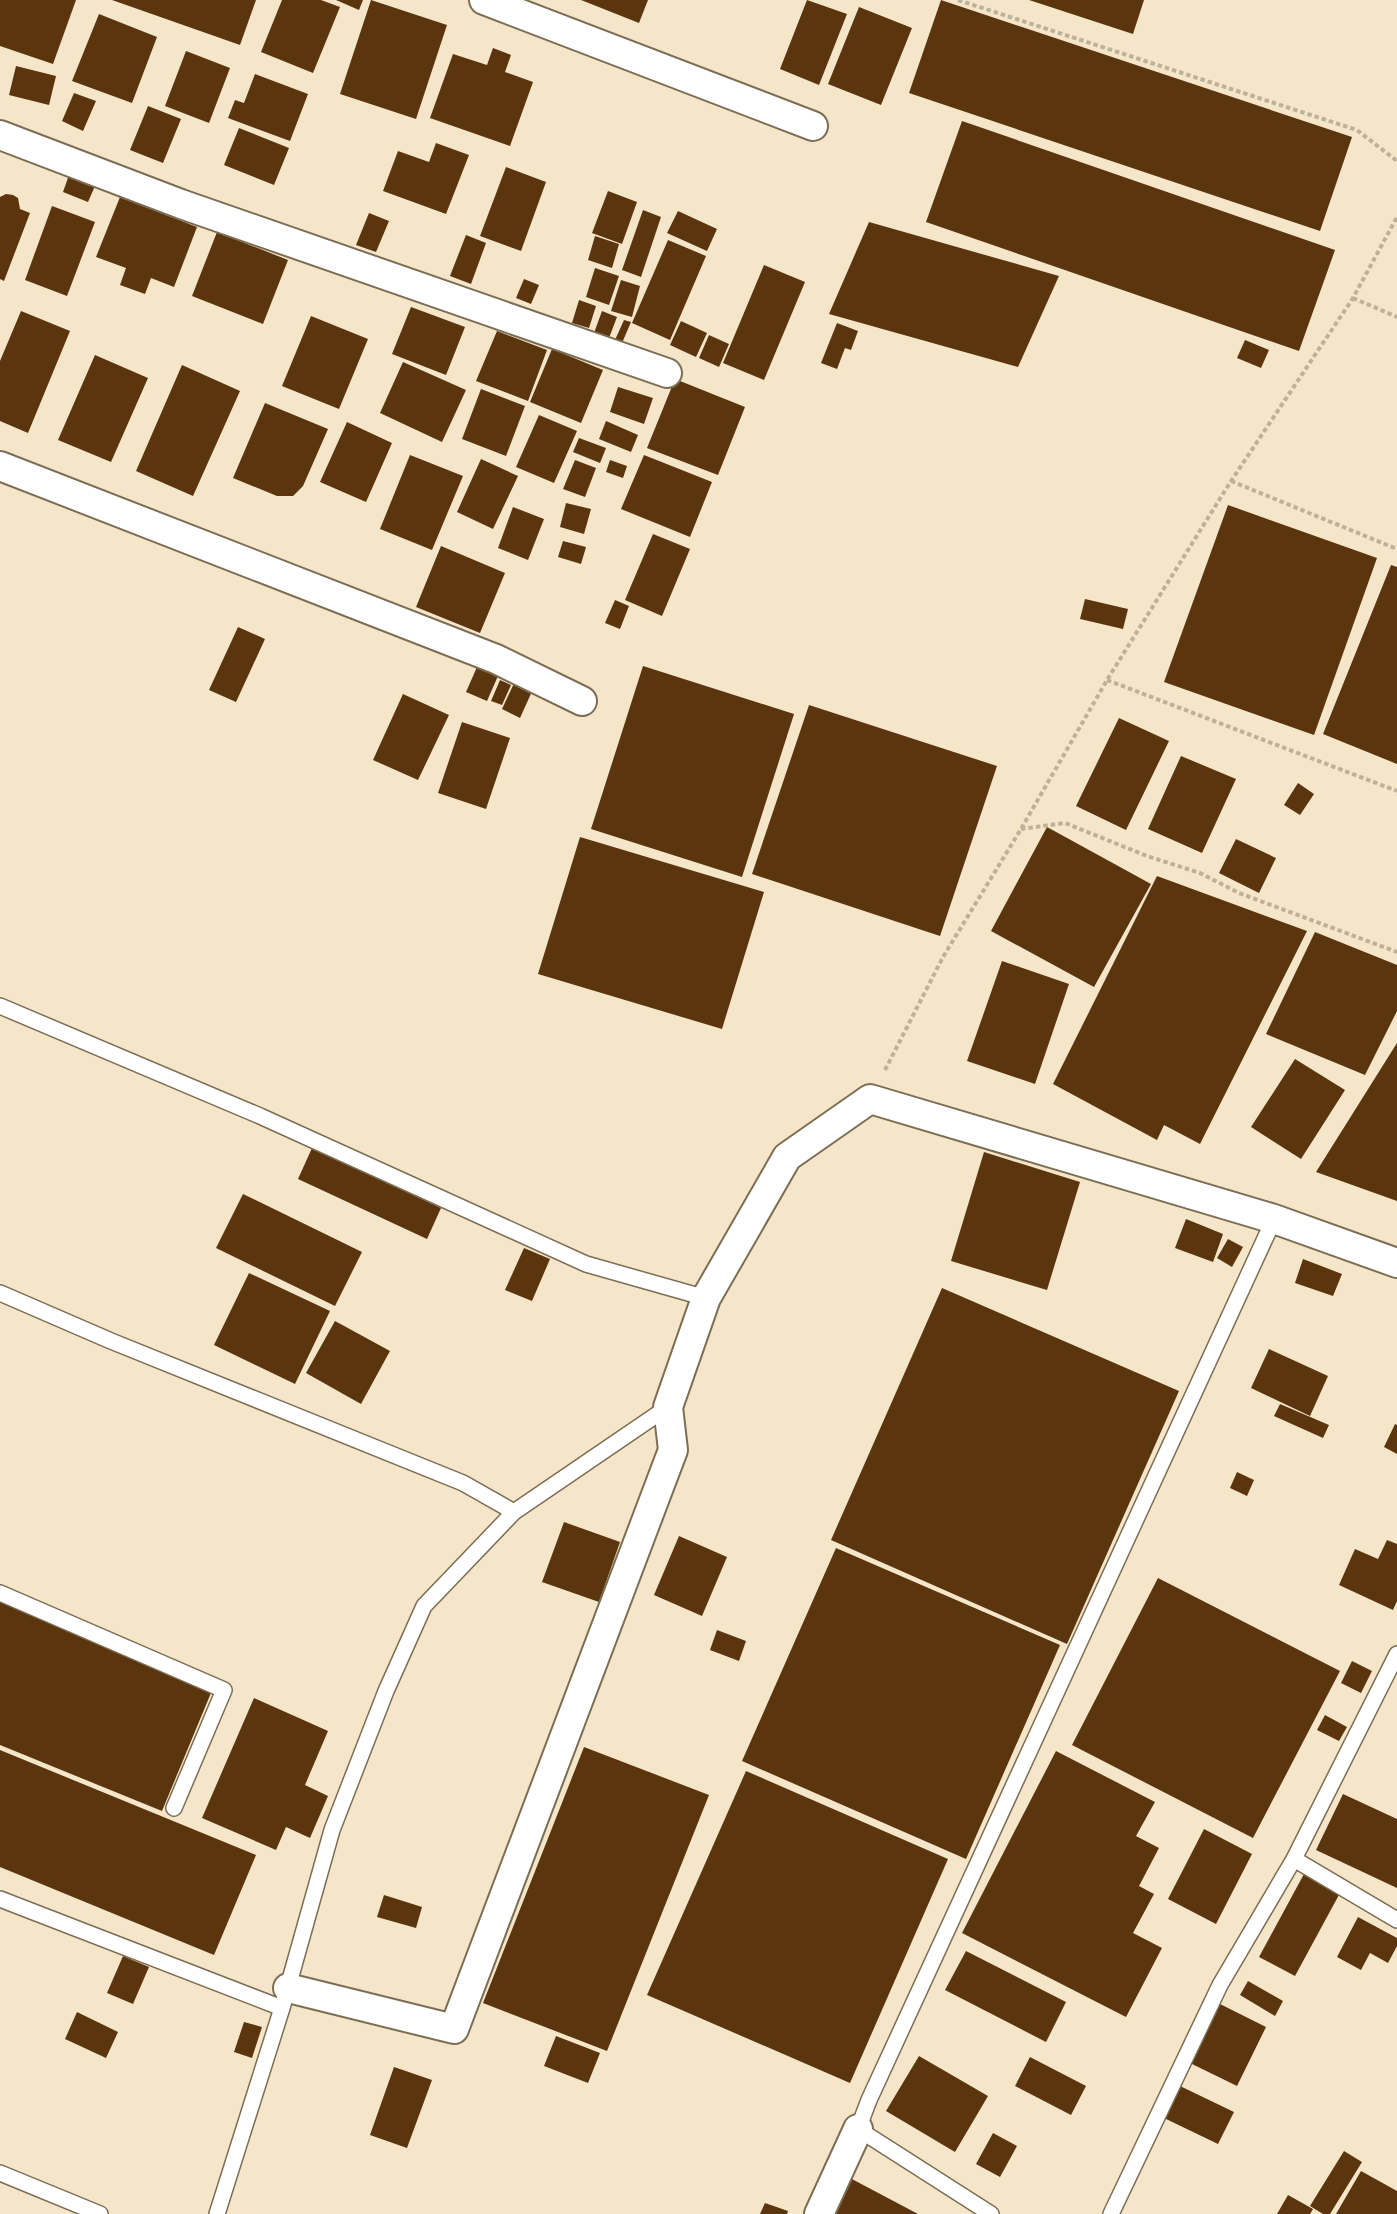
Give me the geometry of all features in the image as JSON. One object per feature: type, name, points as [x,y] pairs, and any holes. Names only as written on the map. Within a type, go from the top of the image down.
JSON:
[{"type":"street","points":[[484,0],[813,126]]},
{"type":"street","points":[[0,135],[181,204],[667,373]]},
{"type":"street","points":[[0,466],[496,659],[582,701]]},
{"type":"street","points":[[285,1998],[454,2029],[673,1450],[668,1407],[706,1298],[787,1157],[870,1099],[1274,1219],[1397,1263]]},
{"type":"street","points":[[819,2214],[858,2130]]},
{"type":"lane","points":[[0,1006],[260,1116],[586,1264],[706,1298]]},
{"type":"lane","points":[[991,2214],[858,2130],[879,2079],[1274,1219]]},
{"type":"lane","points":[[0,1293],[122,1346],[463,1483],[514,1512]]},
{"type":"lane","points":[[217,2214],[285,1998],[332,1830],[386,1691],[424,1606],[514,1512],[668,1407]]},
{"type":"lane","points":[[0,1593],[224,1690],[174,1808]]},
{"type":"lane","points":[[1111,2214],[1220,1984],[1294,1858],[1397,1654]]},
{"type":"lane","points":[[1294,1858],[1397,1920]]},
{"type":"lane","points":[[0,1899],[285,1998]]},
{"type":"lane","points":[[0,2173],[100,2214]]},
{"type":"path","points":[[957,0],[1357,130],[1397,161]]},
{"type":"path","points":[[870,1099],[943,957],[1021,830],[1107,680],[1231,481],[1353,298],[1397,217]]},
{"type":"path","points":[[1353,298],[1397,317]]},
{"type":"path","points":[[1231,481],[1397,549]]},
{"type":"path","points":[[1107,680],[1397,791]]},
{"type":"path","points":[[1021,830],[1065,823],[1147,856],[1200,873],[1239,893],[1397,952]]},
{"type":"building","points":[[0,0],[76,0],[53,64],[0,46]]},
{"type":"building","points":[[112,0],[256,0],[240,45]]},
{"type":"building","points":[[282,0],[321,0],[340,7],[313,73],[261,52]]},
{"type":"building","points":[[336,0],[363,0],[359,10]]},
{"type":"building","points":[[371,0],[447,25],[416,119],[340,94]]},
{"type":"building","points":[[581,0],[648,0],[639,23]]},
{"type":"building","points":[[807,0],[847,14],[819,85],[780,69]]},
{"type":"building","points":[[941,0],[1352,137],[1320,231],[909,93]]},
{"type":"building","points":[[1029,0],[1144,0],[1133,34]]},
{"type":"building","points":[[859,7],[912,28],[881,105],[828,84]]},
{"type":"building","points":[[99,14],[157,37],[132,103],[72,81]]},
{"type":"building","points":[[493,48],[511,55],[505,72],[533,82],[510,146],[430,118],[453,54],[487,65]]},
{"type":"building","points":[[186,51],[230,68],[209,123],[165,106]]},
{"type":"building","points":[[16,66],[56,76],[49,105],[9,95]]},
{"type":"building","points":[[255,74],[308,94],[290,141],[228,118],[235,100],[244,103]]},
{"type":"building","points":[[74,93],[96,101],[83,131],[62,121]]},
{"type":"building","points":[[148,106],[181,119],[163,163],[130,150]]},
{"type":"building","points":[[962,121],[1335,250],[1299,351],[926,222]]},
{"type":"building","points":[[239,128],[289,148],[274,185],[224,165]]},
{"type":"building","points":[[436,143],[469,155],[446,214],[383,191],[398,151],[429,162]]},
{"type":"building","points":[[506,167],[546,182],[521,251],[480,236]]},
{"type":"building","points":[[69,175],[95,186],[88,202],[63,192]]},
{"type":"building","points":[[608,191],[637,202],[622,244],[592,233]]},
{"type":"building","points":[[6,194],[18,198],[20,209],[30,213],[4,281],[0,279],[0,197]]},
{"type":"building","points":[[120,197],[197,227],[174,287],[151,278],[145,294],[120,285],[126,268],[96,257]]},
{"type":"building","points":[[52,206],[95,222],[67,296],[25,280]]},
{"type":"building","points":[[643,210],[661,217],[641,277],[622,270]]},
{"type":"building","points":[[678,211],[717,229],[707,251],[667,233]]},
{"type":"building","points":[[369,213],[389,221],[376,252],[356,245]]},
{"type":"building","points":[[869,222],[1059,276],[1018,367],[829,314]]},
{"type":"building","points":[[217,232],[288,260],[263,324],[192,296]]},
{"type":"building","points":[[466,235],[486,243],[471,284],[450,276]]},
{"type":"building","points":[[595,236],[619,244],[612,268],[588,260]]},
{"type":"building","points":[[668,240],[706,256],[670,340],[632,323]]},
{"type":"building","points":[[764,265],[805,282],[764,380],[723,363]]},
{"type":"building","points":[[595,268],[619,276],[609,305],[586,297]]},
{"type":"building","points":[[524,279],[539,285],[531,304],[516,298]]},
{"type":"building","points":[[621,280],[640,286],[632,317],[611,311]]},
{"type":"building","points":[[579,300],[596,306],[589,328],[572,323]]},
{"type":"building","points":[[411,307],[465,327],[446,375],[392,354]]},
{"type":"building","points":[[21,311],[70,331],[28,433],[0,421],[0,361]]},
{"type":"building","points":[[602,311],[617,317],[609,338],[594,333]]},
{"type":"building","points":[[311,316],[368,339],[339,409],[282,386]]},
{"type":"building","points":[[624,320],[631,322],[622,343],[615,340]]},
{"type":"building","points":[[681,321],[707,333],[696,357],[670,345]]},
{"type":"building","points":[[837,323],[858,331],[851,350],[845,348],[837,369],[821,363]]},
{"type":"building","points":[[497,331],[547,350],[528,401],[476,381]]},
{"type":"building","points":[[709,335],[729,344],[719,367],[699,358]]},
{"type":"building","points":[[1245,340],[1269,350],[1261,368],[1237,358]]},
{"type":"building","points":[[552,349],[603,370],[581,423],[530,402]]},
{"type":"building","points":[[95,355],[148,378],[111,462],[58,440]]},
{"type":"building","points":[[403,362],[466,390],[442,442],[380,413]]},
{"type":"building","points":[[182,365],[240,391],[193,496],[136,471]]},
{"type":"building","points":[[675,379],[745,407],[718,475],[647,448]]},
{"type":"building","points":[[618,387],[653,398],[644,424],[610,412]]},
{"type":"building","points":[[481,389],[525,406],[506,456],[462,439]]},
{"type":"building","points":[[265,403],[328,429],[303,486],[293,496],[277,496],[233,478]]},
{"type":"building","points":[[539,415],[577,431],[554,483],[516,467]]},
{"type":"building","points":[[606,421],[638,435],[631,452],[599,439]]},
{"type":"building","points":[[347,422],[392,443],[366,502],[320,482]]},
{"type":"building","points":[[579,438],[606,448],[600,463],[573,452]]},
{"type":"building","points":[[410,455],[463,476],[432,550],[380,529]]},
{"type":"building","points":[[644,455],[712,482],[690,537],[621,509]]},
{"type":"building","points":[[481,459],[518,476],[493,529],[457,512]]},
{"type":"building","points":[[575,460],[596,468],[585,497],[563,489]]},
{"type":"building","points":[[610,460],[627,466],[623,478],[606,472]]},
{"type":"building","points":[[566,503],[591,509],[584,534],[560,527]]},
{"type":"building","points":[[1228,505],[1377,558],[1314,735],[1164,682]]},
{"type":"building","points":[[513,507],[544,519],[528,560],[498,548]]},
{"type":"building","points":[[653,534],[690,549],[662,616],[625,600]]},
{"type":"building","points":[[563,541],[586,547],[581,564],[558,557]]},
{"type":"building","points":[[441,546],[505,573],[480,633],[416,607]]},
{"type":"building","points":[[1391,565],[1397,567],[1397,764],[1323,734]]},
{"type":"building","points":[[1085,599],[1128,609],[1123,629],[1080,619]]},
{"type":"building","points":[[615,600],[629,606],[620,629],[605,623]]},
{"type":"building","points":[[238,627],[265,639],[236,702],[209,690]]},
{"type":"building","points":[[643,666],[794,714],[742,877],[591,829]]},
{"type":"building","points":[[477,667],[498,676],[487,701],[466,692]]},
{"type":"building","points":[[516,679],[534,687],[520,718],[502,709]]},
{"type":"building","points":[[500,680],[511,685],[502,705],[491,701]]},
{"type":"building","points":[[403,694],[449,715],[418,780],[373,760]]},
{"type":"building","points":[[809,705],[997,766],[940,936],[752,874]]},
{"type":"building","points":[[1119,718],[1169,741],[1126,830],[1076,806]]},
{"type":"building","points":[[462,722],[510,738],[486,809],[438,793]]},
{"type":"building","points":[[1181,756],[1236,779],[1202,853],[1148,829]]},
{"type":"building","points":[[1298,783],[1314,794],[1300,815],[1284,805]]},
{"type":"building","points":[[1047,827],[1151,884],[1094,987],[991,931]]},
{"type":"building","points":[[580,837],[764,892],[722,1029],[538,974]]},
{"type":"building","points":[[1236,839],[1276,858],[1259,893],[1219,873]]},
{"type":"building","points":[[1157,876],[1307,931],[1200,1144],[1164,1125],[1157,1140],[1053,1084]]},
{"type":"building","points":[[1315,932],[1397,965],[1397,1011],[1365,1075],[1266,1034]]},
{"type":"building","points":[[1002,961],[1069,984],[1035,1084],[967,1061]]},
{"type":"building","points":[[1397,1043],[1397,1201],[1316,1172]]},
{"type":"building","points":[[1295,1059],[1345,1090],[1301,1159],[1251,1127]]},
{"type":"building","points":[[312,1148],[441,1208],[427,1239],[298,1179]]},
{"type":"building","points":[[984,1152],[1080,1182],[1047,1290],[951,1261]]},
{"type":"building","points":[[243,1194],[362,1252],[335,1306],[216,1248]]},
{"type":"building","points":[[1186,1219],[1223,1234],[1213,1262],[1175,1248]]},
{"type":"building","points":[[1228,1239],[1243,1247],[1232,1267],[1217,1258]]},
{"type":"building","points":[[524,1248],[550,1259],[532,1301],[505,1290]]},
{"type":"building","points":[[1303,1259],[1342,1274],[1333,1296],[1295,1283]]},
{"type":"building","points":[[249,1273],[330,1311],[295,1384],[214,1345]]},
{"type":"building","points":[[942,1288],[1179,1391],[1067,1644],[831,1540]]},
{"type":"building","points":[[335,1321],[390,1351],[361,1404],[306,1373]]},
{"type":"building","points":[[1269,1349],[1328,1376],[1310,1416],[1251,1388]]},
{"type":"building","points":[[1280,1404],[1329,1425],[1323,1438],[1274,1416]]},
{"type":"building","points":[[1395,1424],[1397,1425],[1397,1454],[1384,1447]]},
{"type":"building","points":[[1237,1472],[1254,1480],[1247,1496],[1230,1488]]},
{"type":"building","points":[[564,1522],[620,1542],[599,1602],[542,1582]]},
{"type":"building","points":[[679,1536],[727,1557],[702,1616],[654,1595]]},
{"type":"building","points":[[1387,1540],[1397,1544],[1397,1601],[1393,1610],[1339,1585],[1355,1549],[1378,1559]]},
{"type":"building","points":[[836,1548],[1060,1645],[966,1859],[742,1761]]},
{"type":"building","points":[[1158,1578],[1340,1671],[1253,1838],[1072,1745]]},
{"type":"building","points":[[0,1601],[213,1688],[162,1811],[0,1745]]},
{"type":"building","points":[[717,1630],[746,1641],[739,1661],[710,1650]]},
{"type":"building","points":[[1352,1661],[1372,1671],[1361,1693],[1341,1683]]},
{"type":"building","points":[[254,1698],[328,1731],[305,1785],[328,1796],[310,1838],[286,1827],[276,1850],[202,1818]]},
{"type":"building","points":[[1325,1715],[1347,1727],[1339,1741],[1317,1730]]},
{"type":"building","points":[[584,1747],[709,1795],[607,2051],[483,2003]]},
{"type":"building","points":[[0,1750],[256,1855],[214,1955],[0,1867]]},
{"type":"building","points":[[1056,1751],[1155,1802],[1136,1836],[1159,1848],[1139,1886],[1154,1894],[1133,1933],[1162,1948],[1126,2017],[962,1933]]},
{"type":"building","points":[[746,1771],[948,1859],[850,2083],[647,1995]]},
{"type":"building","points":[[1343,1794],[1397,1819],[1397,1888],[1316,1850]]},
{"type":"building","points":[[1204,1829],[1252,1854],[1216,1924],[1168,1899]]},
{"type":"building","points":[[1304,1874],[1340,1893],[1295,1976],[1259,1957]]},
{"type":"building","points":[[384,1895],[422,1907],[416,1928],[377,1917]]},
{"type":"building","points":[[1358,1917],[1397,1938],[1397,1946],[1388,1963],[1370,1953],[1361,1970],[1337,1957]]},
{"type":"building","points":[[966,1951],[1066,2002],[1046,2042],[945,1990]]},
{"type":"building","points":[[123,1956],[149,1967],[133,2004],[107,1993]]},
{"type":"building","points":[[1248,1981],[1283,2001],[1275,2016],[1240,1995]]},
{"type":"building","points":[[1220,2004],[1266,2027],[1237,2086],[1190,2063]]},
{"type":"building","points":[[77,2012],[118,2032],[106,2058],[65,2039]]},
{"type":"building","points":[[244,2022],[262,2027],[252,2058],[234,2052]]},
{"type":"building","points":[[556,2036],[600,2053],[588,2083],[544,2066]]},
{"type":"building","points":[[919,2056],[988,2096],[955,2152],[886,2111]]},
{"type":"building","points":[[1030,2057],[1086,2086],[1071,2115],[1015,2086]]},
{"type":"building","points":[[394,2067],[432,2080],[407,2148],[370,2135]]},
{"type":"building","points":[[1180,2086],[1234,2112],[1218,2144],[1164,2118]]},
{"type":"building","points":[[993,2133],[1017,2146],[1000,2177],[976,2164]]},
{"type":"building","points":[[1344,2151],[1362,2162],[1330,2214],[1323,2214],[1310,2206]]},
{"type":"building","points":[[1361,2171],[1397,2191],[1397,2214],[1336,2214]]},
{"type":"building","points":[[850,2178],[918,2214],[834,2214]]},
{"type":"building","points":[[1288,2195],[1313,2209],[1310,2214],[1277,2214]]},
{"type":"building","points":[[765,2203],[788,2211],[787,2214],[760,2214]]}]
